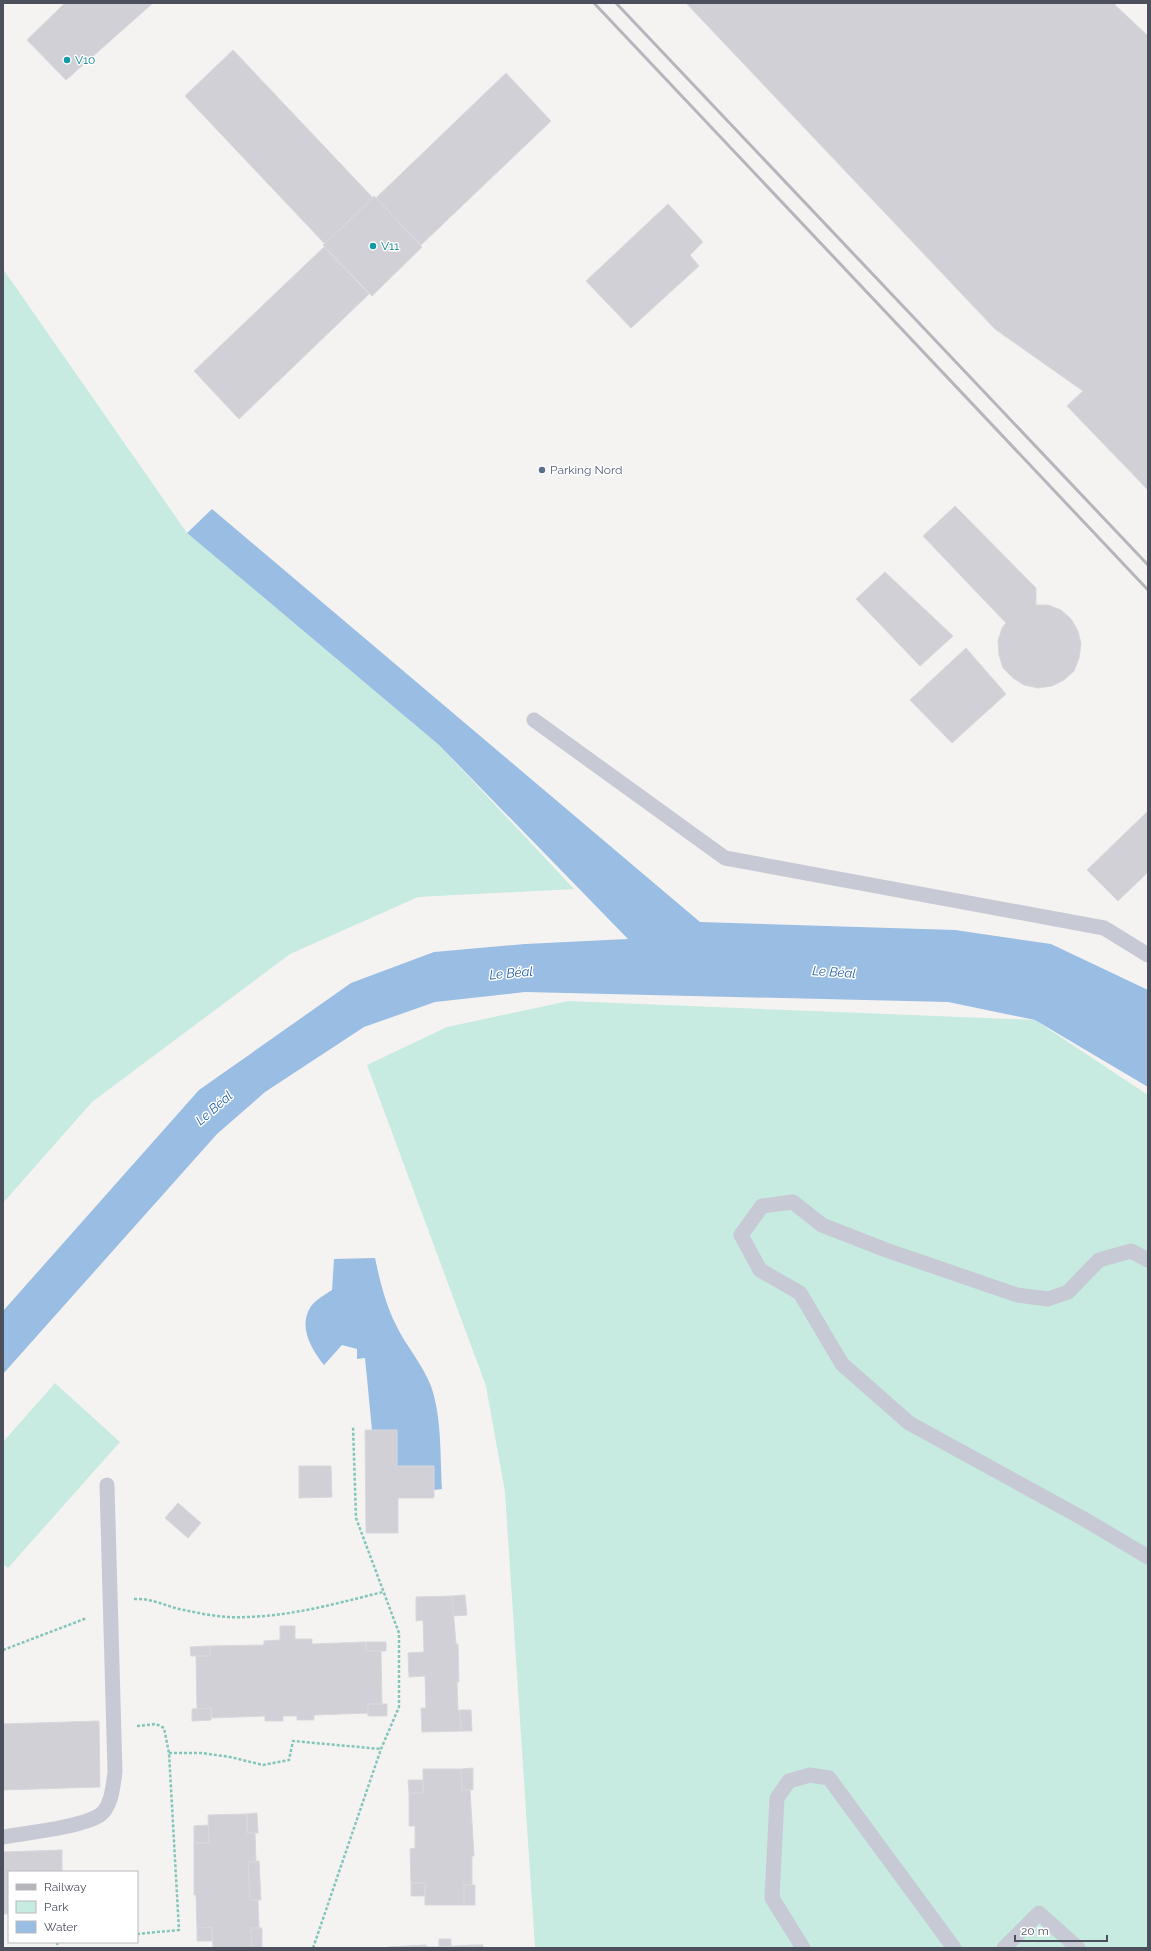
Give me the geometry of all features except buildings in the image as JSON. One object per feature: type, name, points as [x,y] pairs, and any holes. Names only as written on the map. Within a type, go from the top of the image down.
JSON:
[{"type":"lane","points":[[534,720],[725,858],[1104,928],[1148,955]]},
{"type":"lane","points":[[1148,1260],[1131,1251],[1099,1260],[1068,1292],[1048,1299],[1017,1295],[822,1226],[793,1202],[762,1206],[741,1235],[760,1270],[800,1293],[842,1364],[909,1423],[1078,1515],[1148,1556]]},
{"type":"lane","points":[[3,1837],[76,1824],[100,1814],[111,1799],[115,1772],[107,1485]]},
{"type":"lane","points":[[802,1948],[772,1898],[772,1890],[777,1798],[789,1781],[810,1776],[829,1778],[954,1948]]},
{"type":"lane","points":[[1004,1948],[1039,1913],[1078,1948]]},
{"type":"path","points":[[313,1948],[381,1749],[399,1708],[399,1634],[356,1518],[352,1426]]},
{"type":"path","points":[[3,1650],[110,1610],[135,1599],[154,1600],[184,1610],[226,1617],[272,1617],[318,1608],[383,1592]]},
{"type":"path","points":[[113,1728],[156,1724],[164,1728],[169,1753],[179,1930],[138,1934]]},
{"type":"path","points":[[169,1753],[202,1753],[230,1757],[263,1765],[289,1760],[293,1741],[381,1749]]},
{"type":"green space","points":[[3,269],[187,533],[439,745],[574,889],[418,897],[290,954],[92,1102],[3,1203]]},
{"type":"green space","points":[[568,1001],[1035,1020],[1148,1095],[1148,1948],[535,1948],[505,1492],[486,1386],[367,1065],[447,1027]]},
{"type":"green space","points":[[55,1383],[120,1442],[8,1568],[3,1564],[3,1442]]},
{"type":"water","name":"Le Béal","points":[[212,509],[700,922],[955,930],[1051,944],[1148,990],[1148,1087],[1035,1020],[948,1002],[525,992],[435,1002],[364,1027],[265,1092],[217,1134],[3,1374],[3,1311],[199,1090],[351,983],[434,952],[525,944],[628,939],[439,745],[187,533]]},
{"type":"water","points":[[375,1258],[383,1292],[392,1317],[400,1333],[419,1362],[431,1386],[435,1398],[440,1437],[442,1489],[434,1490],[434,1466],[397,1466],[397,1430],[372,1430],[365,1358],[357,1359],[357,1349],[342,1345],[324,1365],[315,1352],[308,1336],[306,1321],[312,1305],[332,1290],[334,1259]]},
{"type":"railway","points":[[594,3],[1148,590]]},
{"type":"railway","points":[[616,3],[1148,565]]},
{"type":"place","name":"V10","points":[[67,60]]},
{"type":"place","name":"V11","points":[[373,246]]},
{"type":"place","name":"Parking Nord","points":[[542,470]]}]
